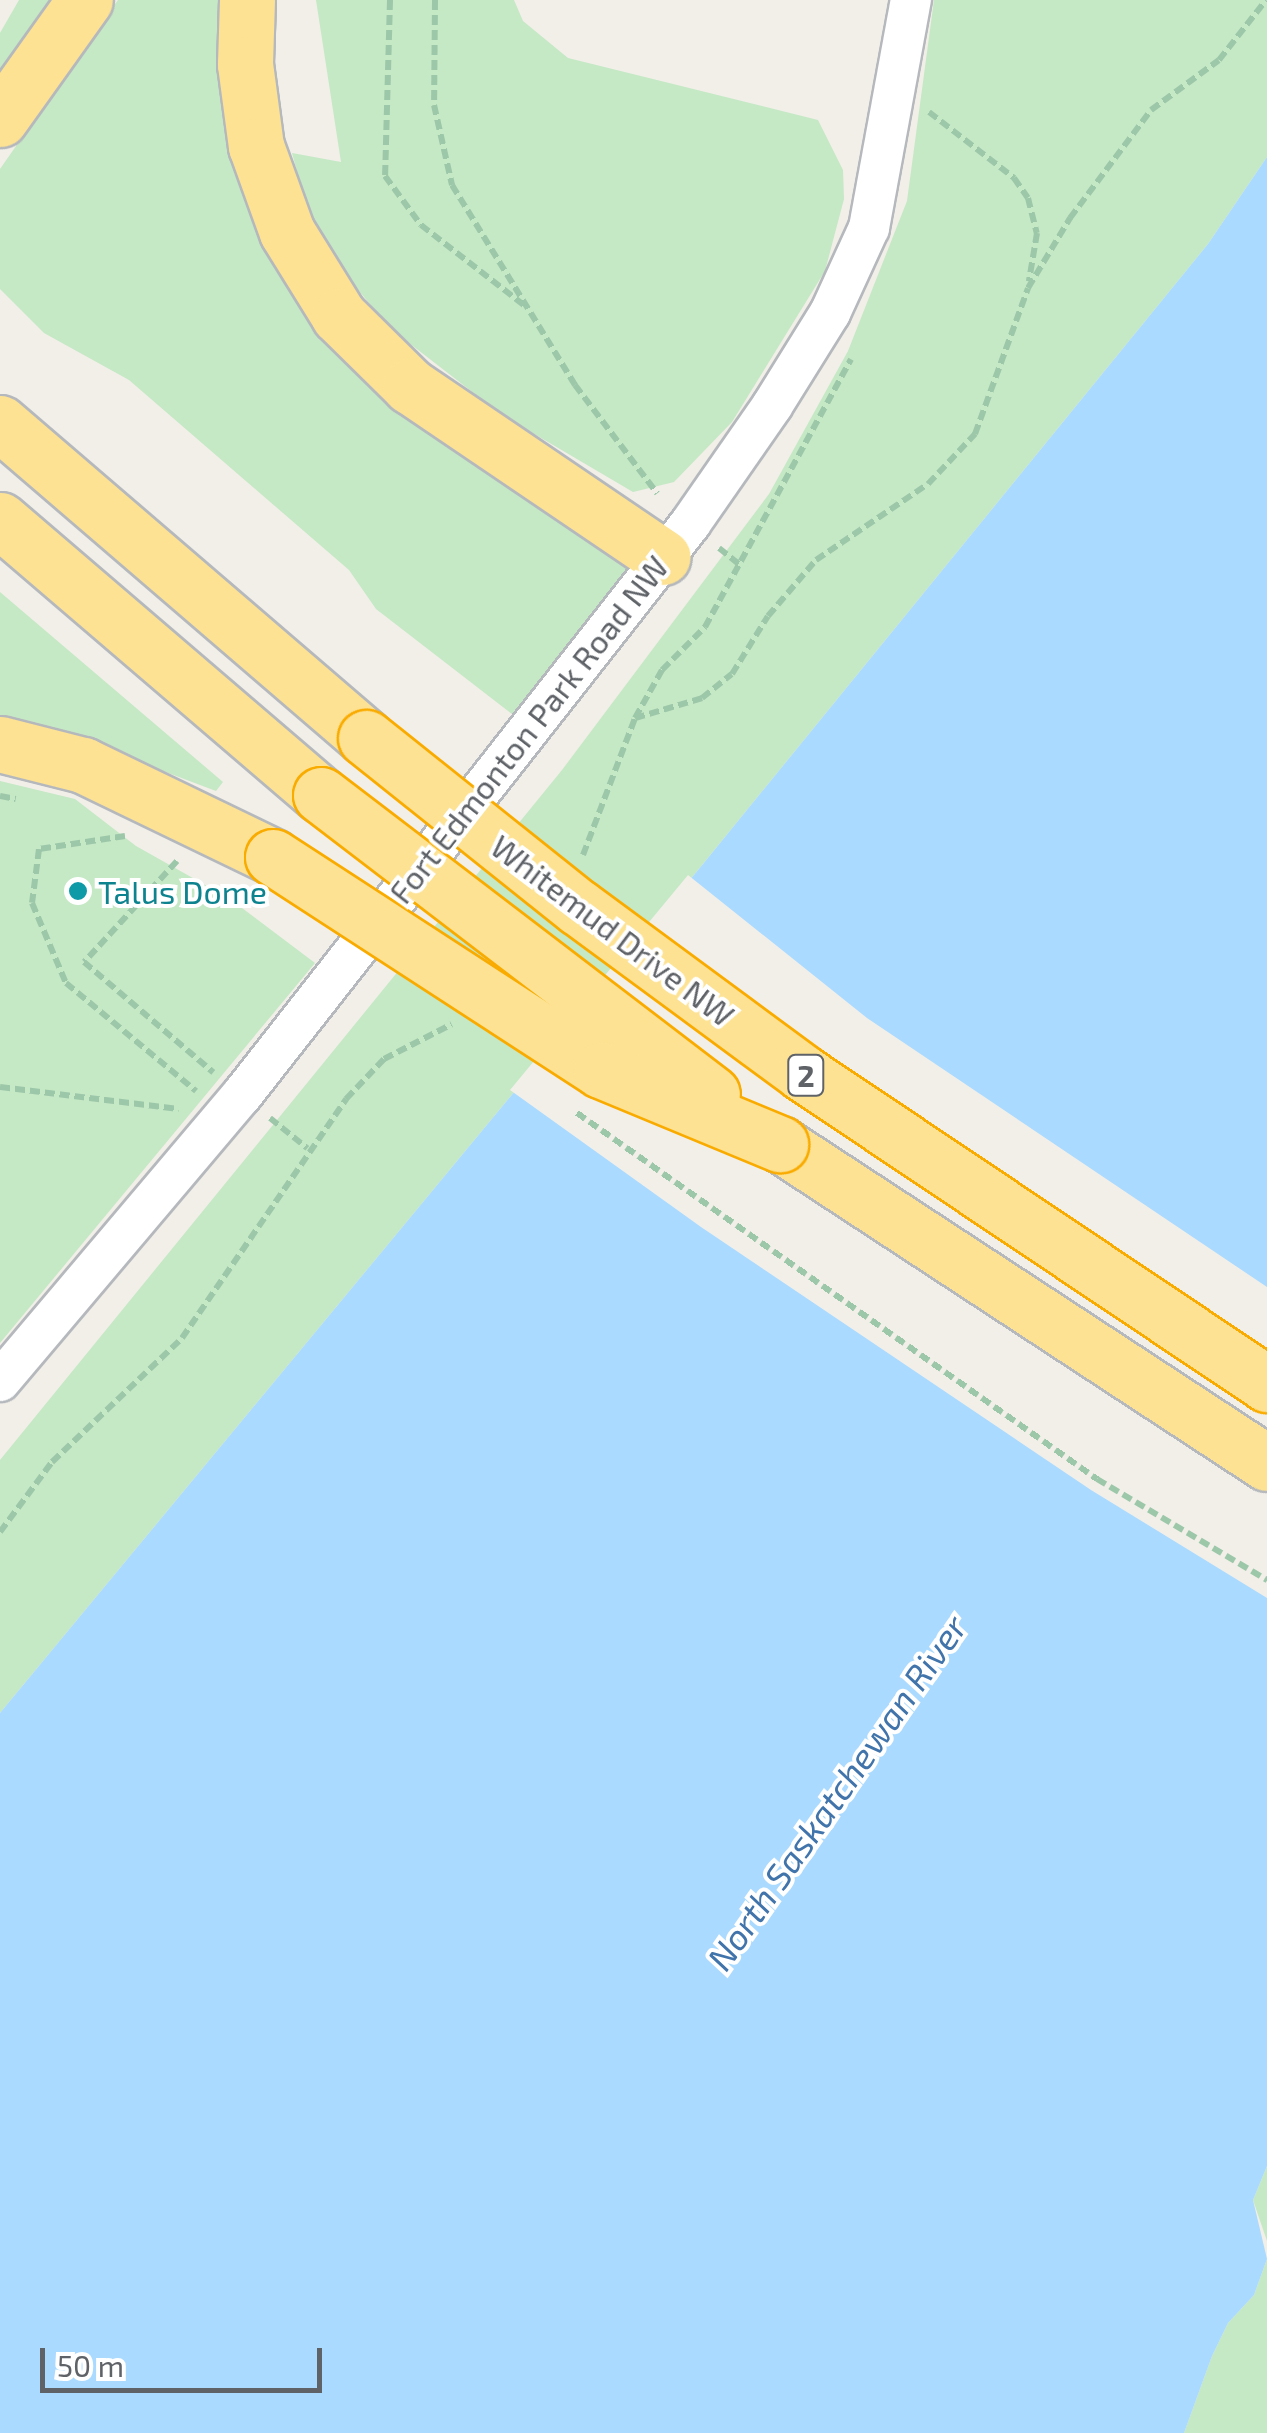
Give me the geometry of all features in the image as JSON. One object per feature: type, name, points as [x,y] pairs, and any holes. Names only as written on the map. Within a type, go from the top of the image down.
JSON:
[{"type":"highway","points":[[0,119],[86,0]]},
{"type":"highway","points":[[247,0],[245,64],[256,146],[287,232],[340,316],[410,386],[676,540]]},
{"type":"highway","name":"Whitemud Drive NW","points":[[0,423],[366,738],[578,907],[803,1073],[1267,1384]]},
{"type":"highway","name":"2","points":[[0,520],[321,795],[780,1144],[1267,1463]]},
{"type":"highway","points":[[0,744],[83,765],[273,857],[601,1070],[780,1144]]},
{"type":"street","name":"Fort Edmonton Park Road NW","points":[[0,1381],[224,1097],[676,540],[830,313],[869,228],[895,111],[911,0]]},
{"type":"path","points":[[390,0],[384,176],[421,224],[530,310]]},
{"type":"path","points":[[435,0],[434,105],[452,185],[646,483],[676,540],[741,566],[705,626],[662,670],[635,718],[576,870]]},
{"type":"path","points":[[1028,288],[1151,110],[1219,60],[1266,0]]},
{"type":"path","points":[[635,718],[702,698],[732,674],[768,616],[816,560],[928,484],[975,434],[1028,288],[1038,233],[1014,178],[932,112],[895,111]]},
{"type":"path","points":[[136,834],[39,849],[32,903],[66,983],[224,1097]]},
{"type":"path","points":[[181,856],[84,962],[224,1097]]},
{"type":"path","points":[[437,1017],[468,1038]]},
{"type":"path","points":[[0,1532],[52,1462],[182,1338],[346,1098],[384,1059],[456,1022]]},
{"type":"path","points":[[0,1087],[224,1097]]},
{"type":"path","points":[[562,1102],[1097,1479],[1267,1580]]},
{"type":"green space","points":[[19,0],[63,0],[0,91],[0,33]]},
{"type":"green space","points":[[118,0],[227,0],[257,210],[627,558],[626,573],[512,714],[376,609],[349,570],[129,380],[44,333],[0,289],[0,169]]},
{"type":"green space","points":[[316,0],[514,0],[523,21],[568,58],[818,120],[843,170],[844,199],[825,271],[732,422],[674,482],[633,492],[502,415],[391,329],[337,265],[306,205],[292,153],[341,162]]},
{"type":"green space","points":[[934,0],[1267,0],[1267,157],[1208,244],[703,864],[0,1713],[0,1460],[562,770],[769,494],[848,351],[907,201]]},
{"type":"green space","points":[[0,592],[223,782],[216,791],[94,745],[0,723]]},
{"type":"green space","points":[[0,781],[75,799],[136,846],[230,899],[315,963],[0,1343]]},
{"type":"green space","points":[[1267,2166],[1267,2241],[1253,2200]]},
{"type":"green space","points":[[1267,2259],[1267,2433],[1184,2433],[1212,2356],[1228,2323],[1254,2295]]},
{"type":"water","name":"North Saskatchewan River","points":[[1267,157],[1267,2166],[1253,2200],[1267,2259],[1254,2295],[1228,2323],[1212,2356],[1184,2433],[0,2433],[0,1713],[703,864],[1208,244]]},
{"type":"pier","points":[[688,875],[867,1018],[1267,1287],[1267,1598],[1091,1490],[701,1227],[510,1090]]},
{"type":"place","name":"Talus Dome","points":[[78,891]]}]
